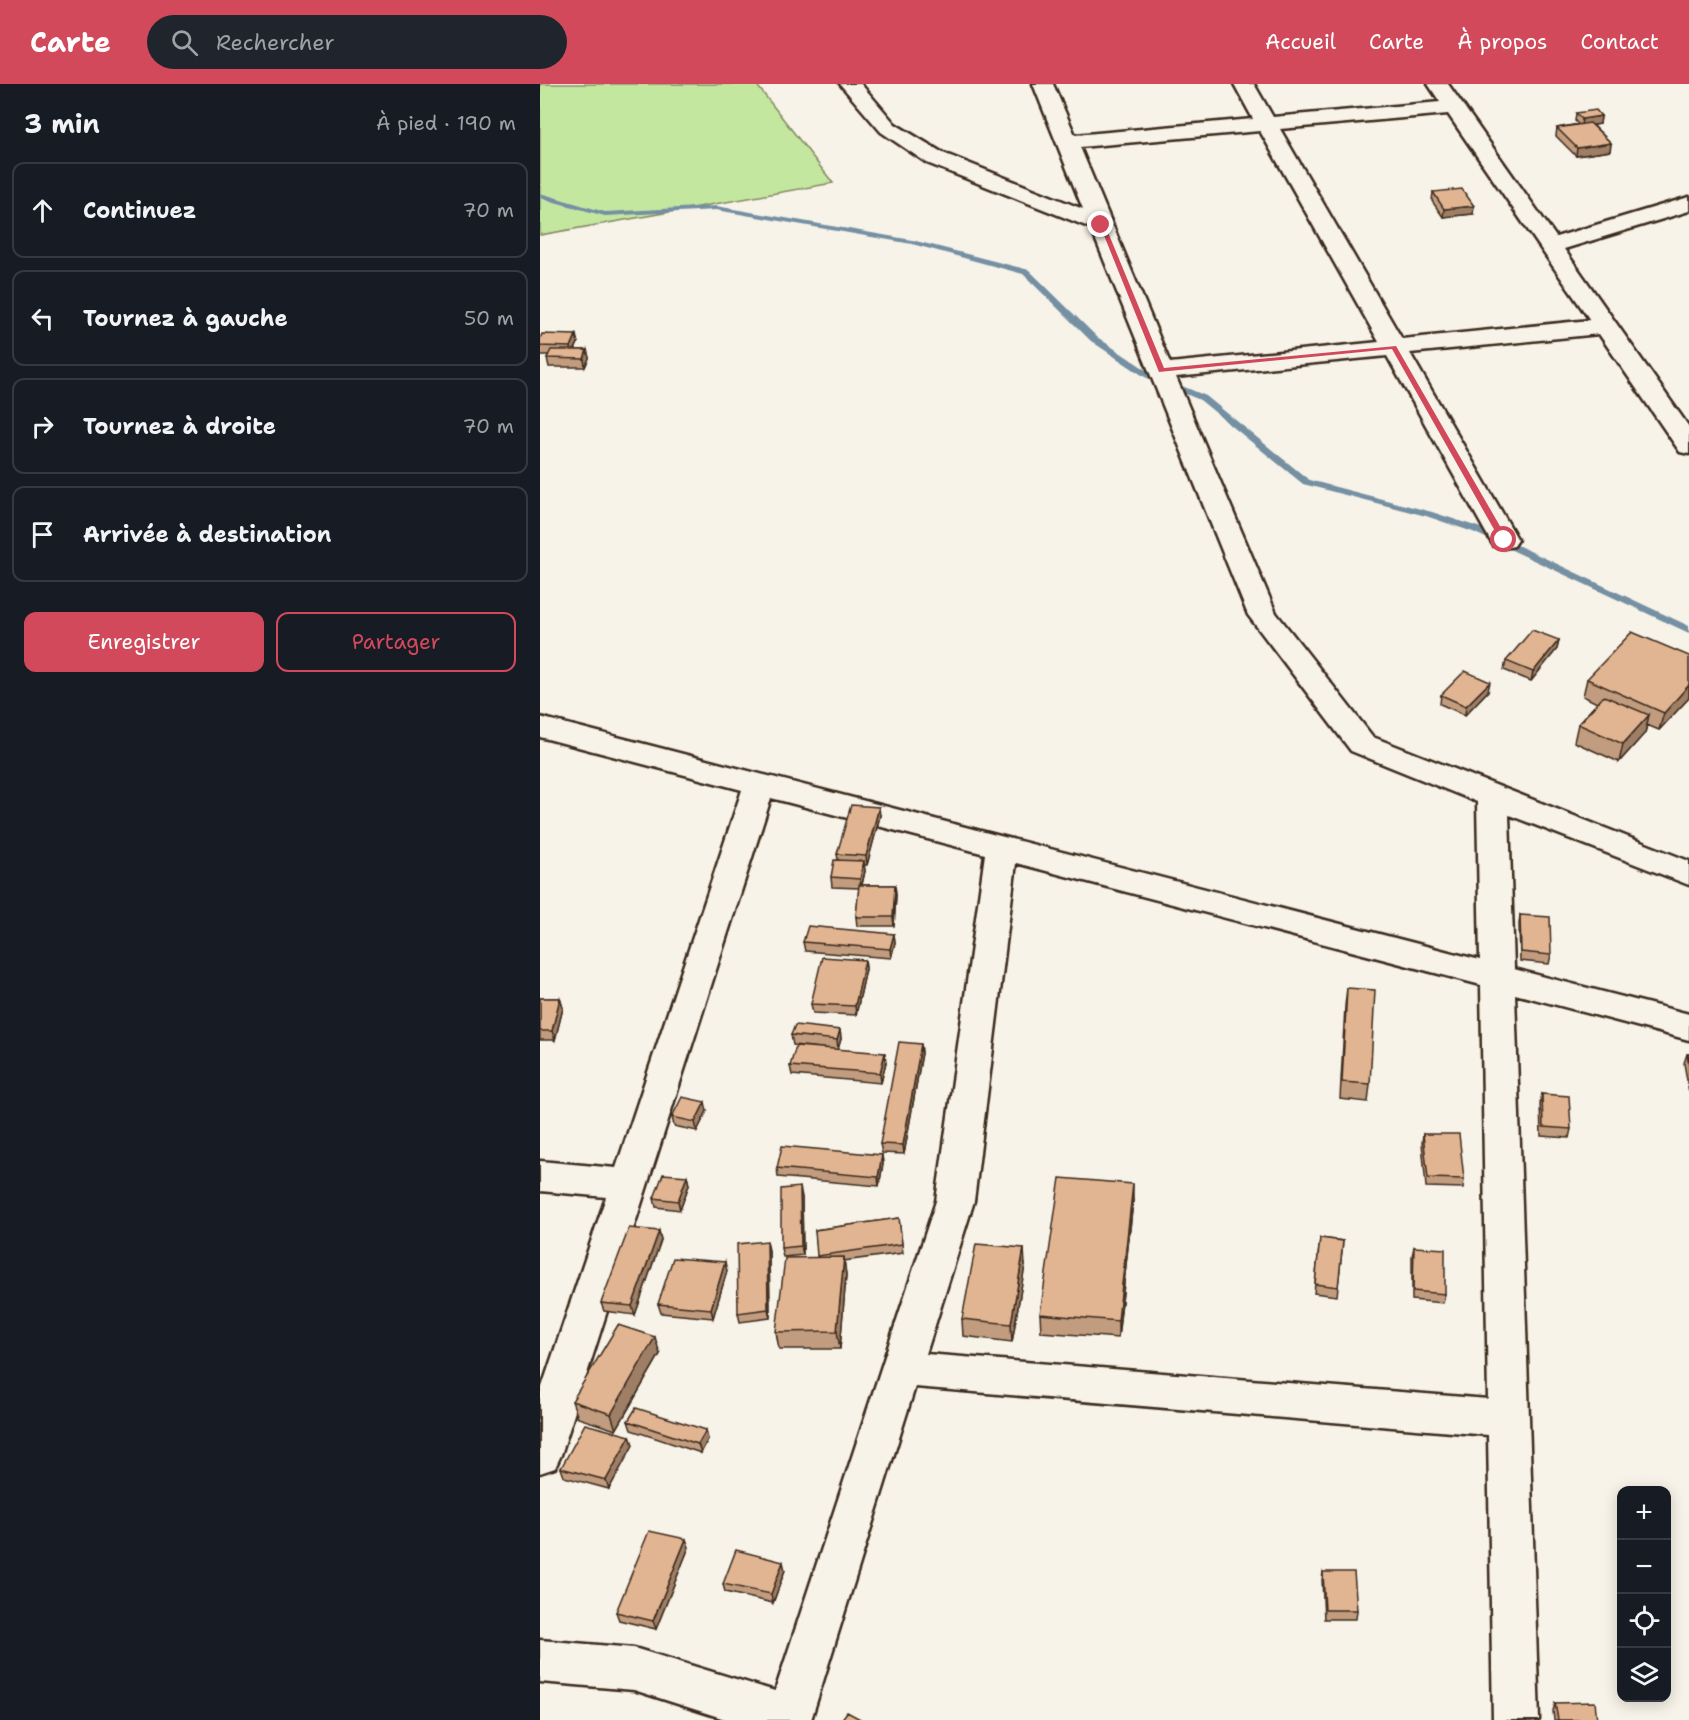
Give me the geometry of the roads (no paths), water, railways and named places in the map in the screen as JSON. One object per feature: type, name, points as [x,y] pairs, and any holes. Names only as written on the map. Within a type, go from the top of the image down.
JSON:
[{"type":"street","points":[[850,84],[888,128],[934,158],[1101,225]]},
{"type":"street","points":[[1044,84],[1262,615],[1362,744],[1689,874]]},
{"type":"street","points":[[1244,84],[1504,540]]},
{"type":"street","points":[[1438,84],[1689,446]]},
{"type":"street","points":[[1067,142],[1454,107]]},
{"type":"street","points":[[1550,246],[1689,204]]},
{"type":"street","points":[[1161,370],[1606,326]]},
{"type":"street","points":[[540,727],[1689,1027]]},
{"type":"street","points":[[540,1455],[760,784]]},
{"type":"street","points":[[1493,796],[1516,1720]]},
{"type":"street","points":[[540,1661],[634,1669],[789,1718],[956,1201],[1002,848]]},
{"type":"street","points":[[540,1176],[630,1184]]},
{"type":"street","points":[[902,1369],[1509,1419]]},
{"type":"waterway","points":[[540,195],[605,214],[716,208],[912,242],[1026,272],[1094,339],[1148,375],[1203,398],[1306,482],[1429,514],[1477,530],[1689,630]]}]
